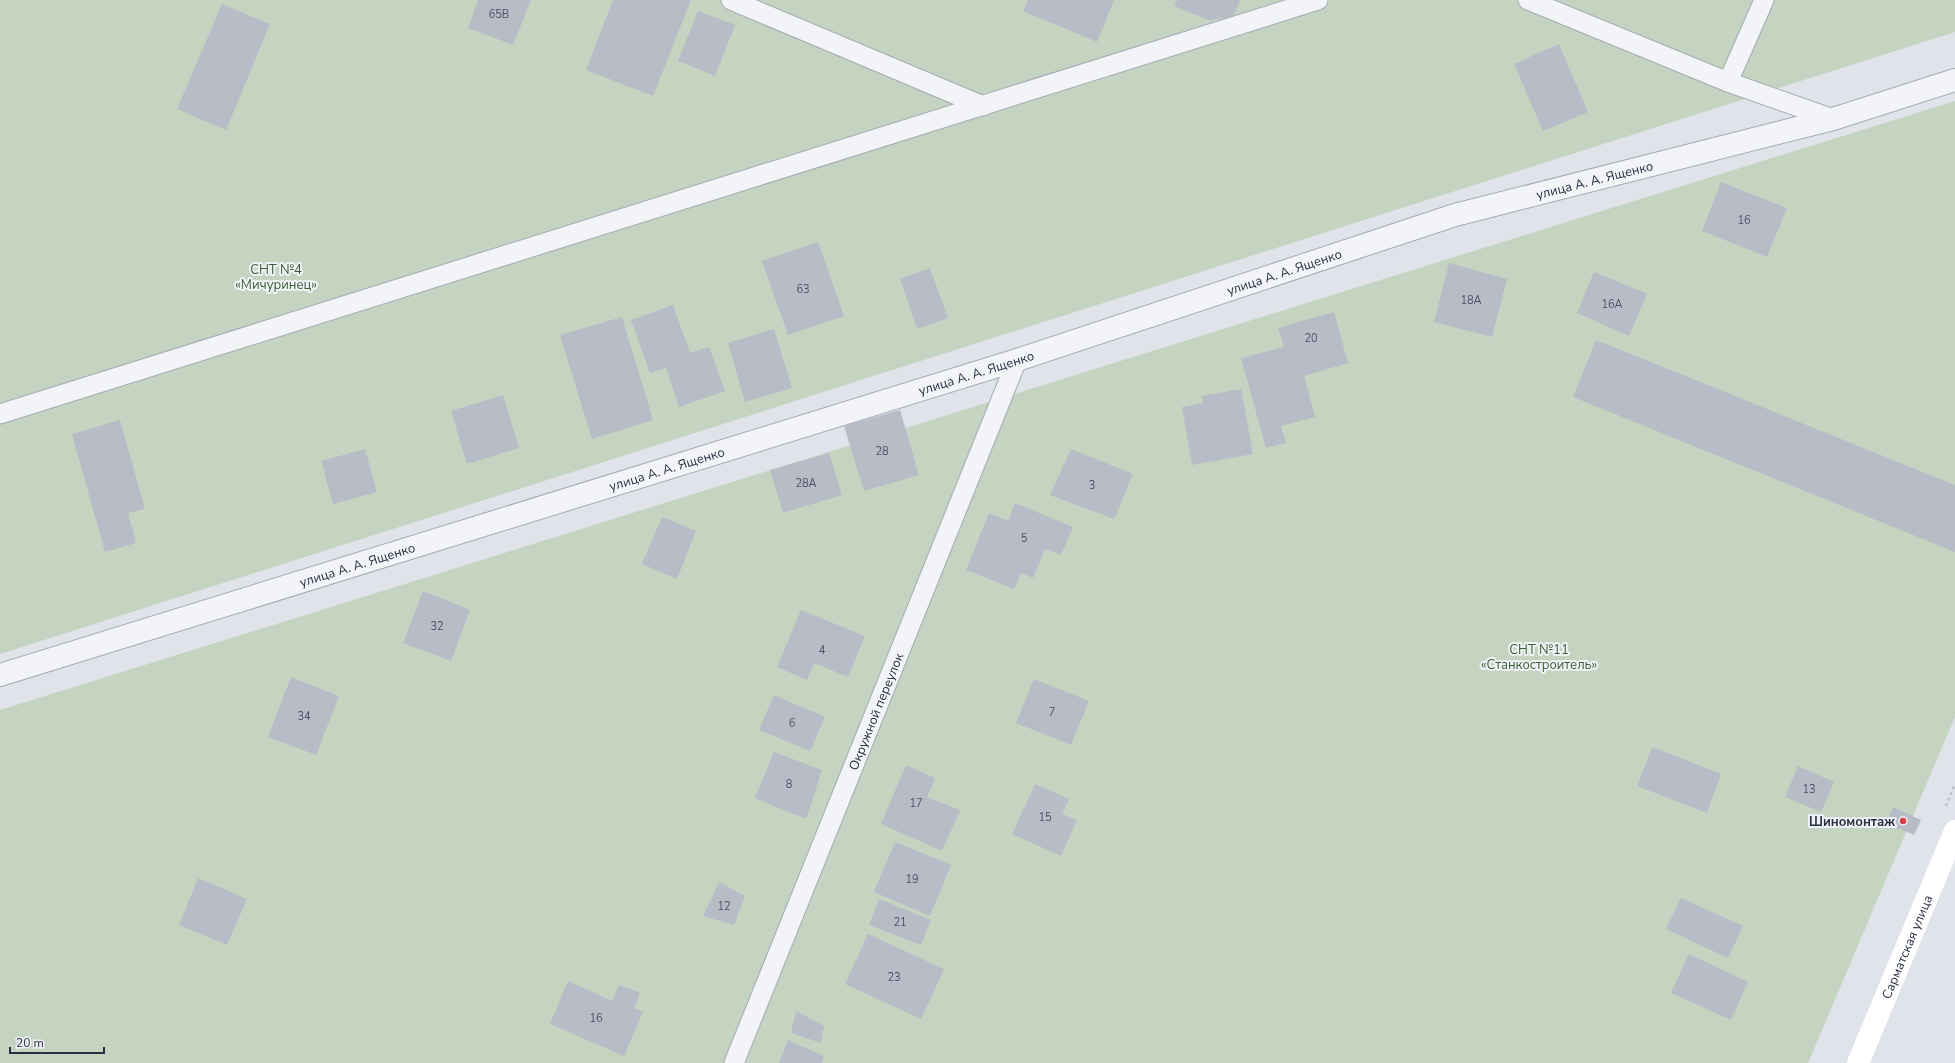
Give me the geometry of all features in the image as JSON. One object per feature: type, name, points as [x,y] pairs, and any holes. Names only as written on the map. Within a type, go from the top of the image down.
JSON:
[{"type":"main road","name":"Сарматская улица","points":[[1858,1063],[1955,831]]},
{"type":"street","name":"улица А. А. Ященко","points":[[0,676],[1017,360],[1456,215],[1833,120],[1955,80]]},
{"type":"lane","points":[[732,0],[983,106]]},
{"type":"lane","points":[[0,414],[1318,0]]},
{"type":"lane","points":[[1528,0],[1728,82],[1833,120]]},
{"type":"lane","points":[[1728,82],[1764,0]]},
{"type":"lane","name":"Окружной переулок","points":[[734,1063],[1017,360]]},
{"type":"green space","name":"СНТ №4 «Мичуринец»","points":[[0,0],[1955,0],[1955,32],[0,654]]},
{"type":"green space","name":"СНТ №11 «Станкостроитель»","points":[[1955,101],[1955,717],[1808,1063],[0,1063],[0,710]]},
{"type":"building","points":[[478,0],[531,0],[513,45],[468,28]]},
{"type":"building","points":[[613,0],[691,0],[653,96],[586,70]]},
{"type":"building","points":[[1028,0],[1114,0],[1097,42],[1023,11]]},
{"type":"building","points":[[1177,0],[1240,0],[1233,17],[1209,20],[1174,6]]},
{"type":"building","points":[[222,4],[270,24],[226,130],[177,109]]},
{"type":"building","points":[[698,11],[735,25],[715,76],[678,61]]},
{"type":"building","points":[[1559,44],[1588,112],[1543,131],[1514,64]]},
{"type":"building","points":[[1721,182],[1787,208],[1767,257],[1702,231]]},
{"type":"building","points":[[818,242],[844,316],[788,335],[762,261]]},
{"type":"building","points":[[1449,263],[1507,279],[1492,337],[1434,322]]},
{"type":"building","points":[[930,268],[948,318],[917,329],[900,279]]},
{"type":"building","points":[[1594,272],[1647,294],[1629,336],[1577,313]]},
{"type":"building","points":[[673,305],[690,353],[709,347],[725,391],[679,407],[666,368],[650,373],[631,320]]},
{"type":"building","points":[[1334,312],[1348,363],[1304,376],[1315,417],[1281,426],[1286,443],[1266,448],[1241,358],[1284,347],[1278,328]]},
{"type":"building","points":[[622,317],[653,420],[592,439],[560,335]]},
{"type":"building","points":[[774,329],[792,388],[745,402],[728,343]]},
{"type":"building","points":[[1596,340],[1955,485],[1955,552],[1573,397]]},
{"type":"building","points":[[1241,389],[1253,454],[1192,465],[1182,407],[1203,403],[1202,396]]},
{"type":"building","points":[[503,395],[519,448],[467,464],[451,411]]},
{"type":"building","points":[[900,410],[919,475],[864,491],[844,426]]},
{"type":"building","points":[[120,420],[145,509],[128,513],[136,543],[105,552],[72,434]]},
{"type":"building","points":[[365,449],[377,492],[333,504],[321,461]]},
{"type":"building","points":[[1071,449],[1133,474],[1114,519],[1050,495]]},
{"type":"building","points":[[829,453],[842,495],[783,513],[770,470]]},
{"type":"building","points":[[1015,503],[1073,527],[1061,555],[1045,549],[1033,578],[1021,573],[1014,589],[966,570],[989,513],[1008,521]]},
{"type":"building","points":[[662,517],[696,531],[677,579],[642,564]]},
{"type":"building","points":[[423,591],[470,610],[451,661],[403,643]]},
{"type":"building","points":[[801,610],[865,636],[848,677],[814,663],[807,680],[777,667]]},
{"type":"building","points":[[291,677],[339,696],[316,755],[268,737]]},
{"type":"building","points":[[1034,679],[1089,701],[1071,745],[1016,723]]},
{"type":"building","points":[[774,695],[825,717],[810,751],[759,730]]},
{"type":"building","points":[[1652,747],[1721,774],[1707,813],[1637,786]]},
{"type":"building","points":[[774,752],[822,770],[806,819],[755,798]]},
{"type":"building","points":[[906,765],[935,778],[927,797],[960,810],[942,851],[881,824]]},
{"type":"building","points":[[1798,766],[1834,782],[1821,812],[1785,797]]},
{"type":"building","points":[[1035,784],[1069,799],[1062,814],[1077,820],[1061,856],[1012,834]]},
{"type":"building","name":"Шиномонтаж","points":[[1893,807],[1921,820],[1914,835],[1886,823]]},
{"type":"building","points":[[895,842],[951,865],[930,916],[874,892]]},
{"type":"building","points":[[198,878],[247,899],[227,945],[179,925]]},
{"type":"building","points":[[719,882],[745,896],[734,925],[703,916]]},
{"type":"building","points":[[1681,898],[1743,926],[1728,958],[1666,929]]},
{"type":"building","points":[[879,899],[931,920],[921,945],[869,925]]},
{"type":"building","points":[[868,934],[944,969],[921,1019],[845,984]]},
{"type":"building","points":[[1689,954],[1748,982],[1731,1020],[1671,993]]},
{"type":"building","points":[[568,981],[612,1001],[619,985],[640,993],[634,1008],[643,1012],[624,1056],[550,1024]]},
{"type":"building","points":[[796,1011],[824,1026],[821,1043],[791,1033]]},
{"type":"building","points":[[788,1040],[824,1056],[822,1063],[779,1063]]},
{"type":"place","name":"Шиномонтаж","points":[[1903,821]]}]
